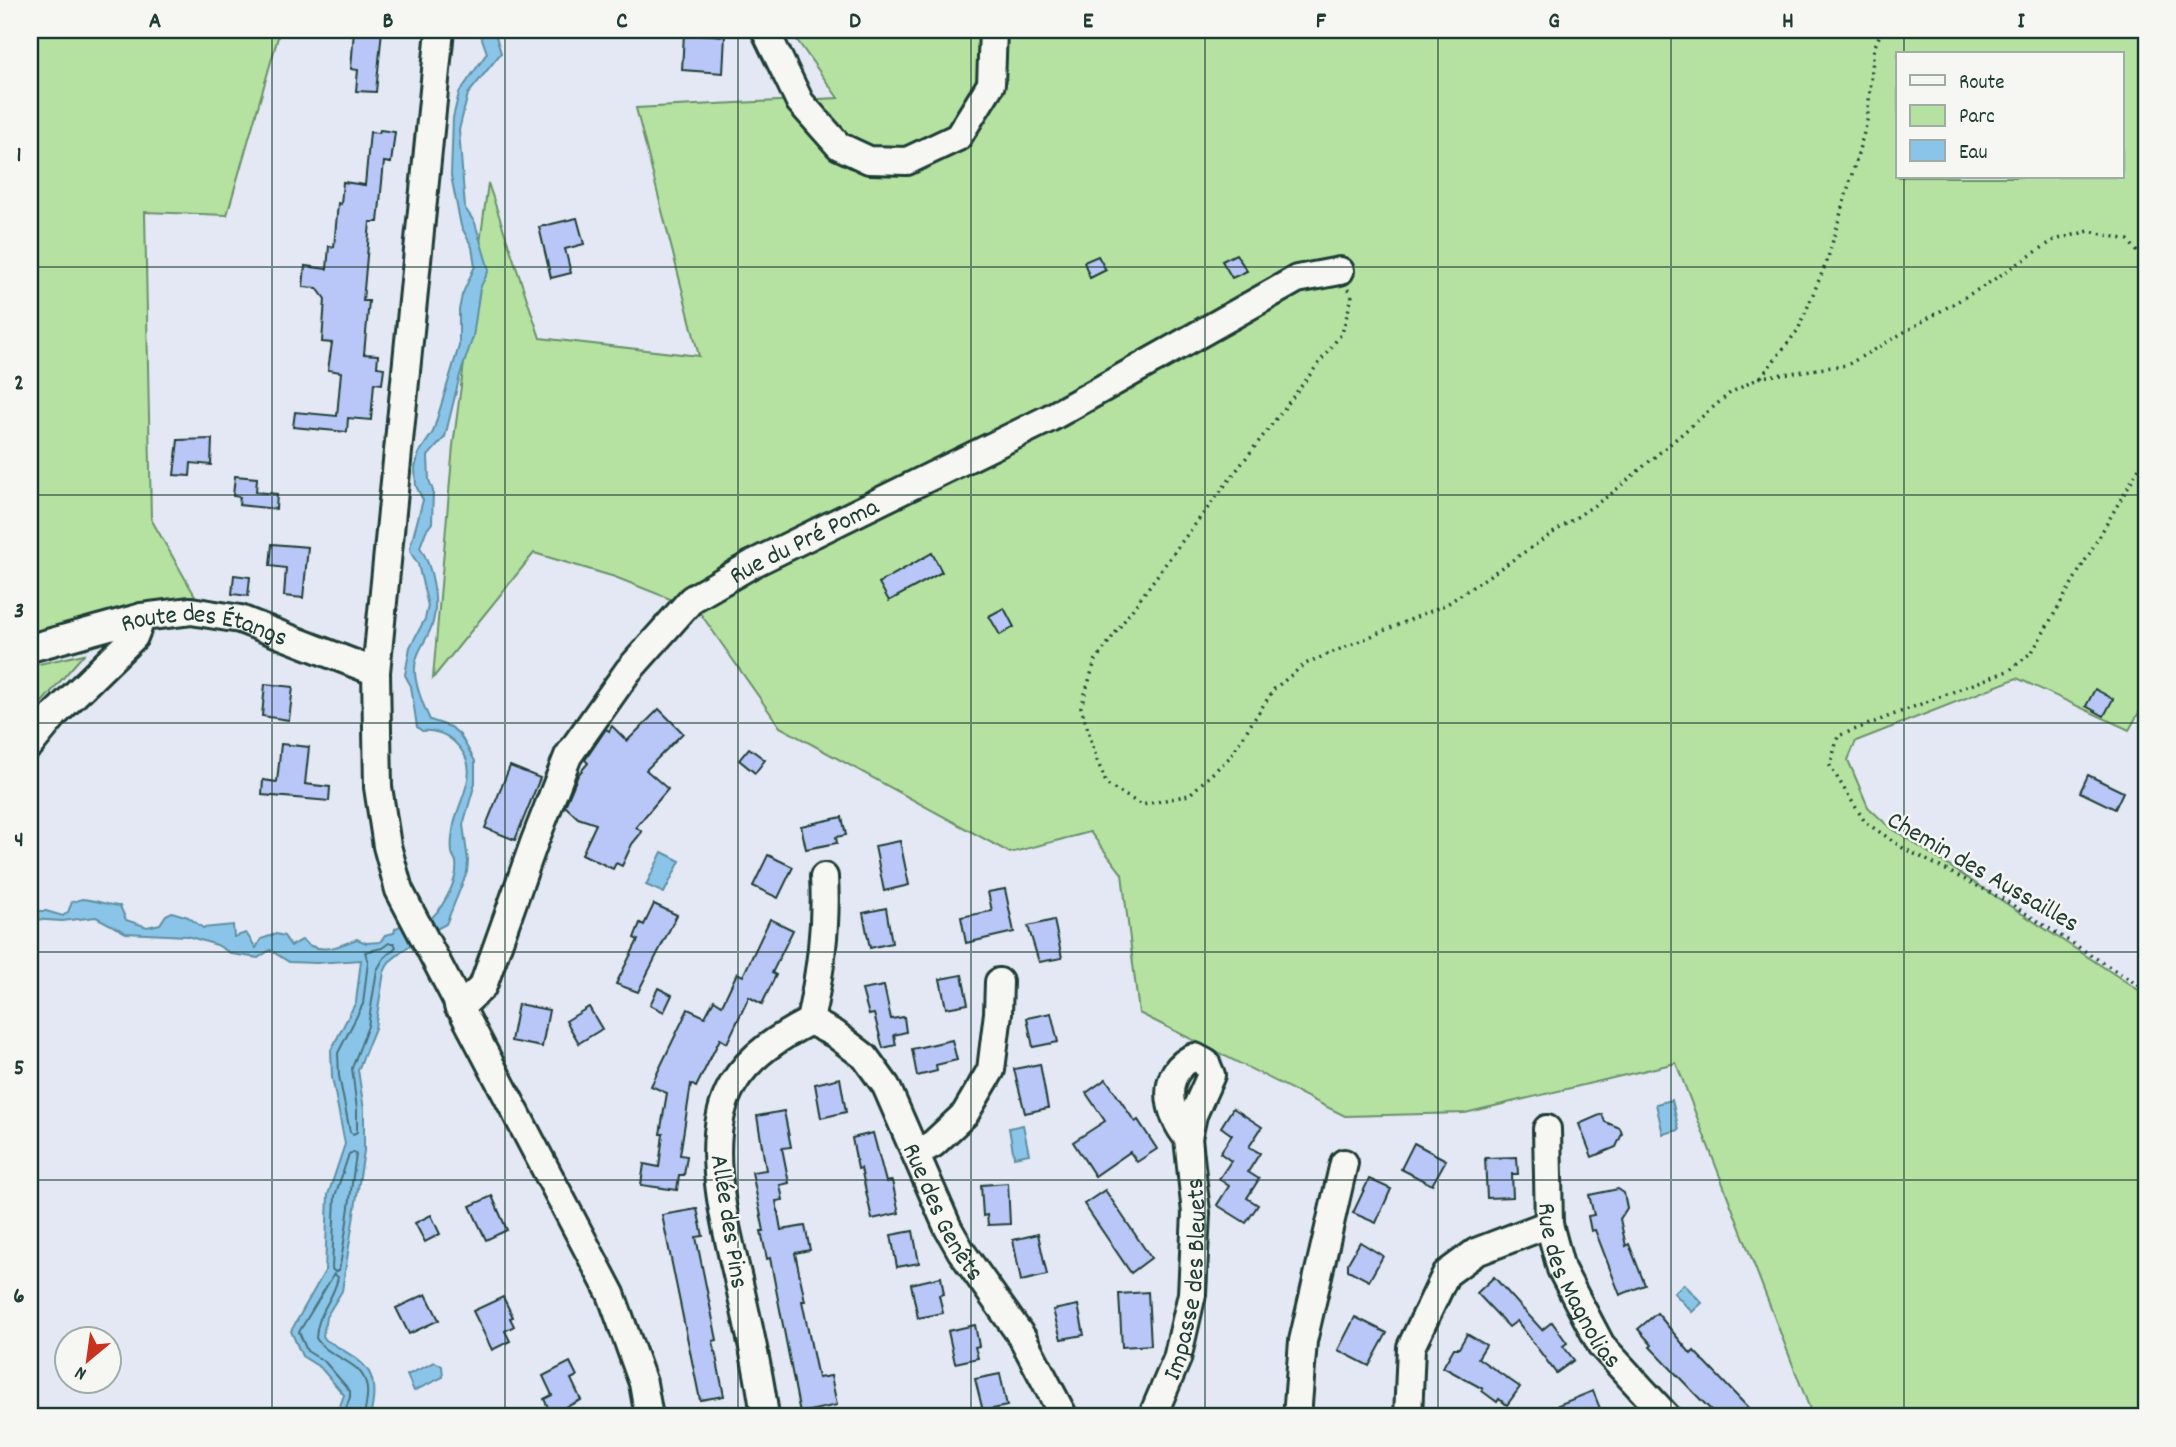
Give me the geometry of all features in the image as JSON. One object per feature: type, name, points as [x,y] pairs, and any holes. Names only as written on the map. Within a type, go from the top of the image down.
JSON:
[{"type":"street","points":[[440,30],[376,672],[378,787],[387,846],[399,890],[611,1294],[643,1383],[649,1417]]},
{"type":"street","points":[[765,30],[800,102],[839,146],[869,160],[907,161],[958,137],[991,85],[993,30]]},
{"type":"street","name":"Rue du Pré Poma","points":[[458,1006],[483,986],[568,756],[628,671],[692,599],[754,563],[1049,418],[1297,279],[1340,271]]},
{"type":"street","name":"Route des Étangs","points":[[30,649],[142,617],[191,611],[240,619],[376,672]]},
{"type":"street","points":[[30,745],[56,713],[134,636],[142,617]]},
{"type":"street","points":[[810,1021],[824,936],[824,877]]},
{"type":"street","points":[[916,1153],[933,1144],[965,1114],[990,1070],[998,1013],[999,982]]},
{"type":"street","name":"Rue des Genêts","points":[[810,1021],[835,1034],[865,1057],[886,1086],[948,1228],[961,1251],[1022,1336],[1064,1417]]},
{"type":"street","name":"Allée des Pins","points":[[765,1417],[761,1382],[724,1214],[717,1150],[721,1116],[732,1085],[749,1063],[769,1046],[810,1021]]},
{"type":"street","name":"Rue des Magnolias","points":[[1547,1129],[1549,1224],[1561,1269],[1601,1345],[1663,1416]]},
{"type":"street","name":"Impasse des Bleuets","points":[[1152,1417],[1177,1359],[1192,1294],[1196,1213],[1188,1138]]},
{"type":"street","points":[[1297,1417],[1303,1340],[1344,1163]]},
{"type":"street","points":[[1415,1417],[1411,1347],[1446,1274],[1476,1252],[1549,1224]]},
{"type":"path","points":[[1761,377],[1798,330],[1827,261],[1867,122],[1874,48],[1882,30]]},
{"type":"path","points":[[1340,271],[1352,297],[1342,333],[1180,544],[1095,661],[1081,707],[1097,760],[1107,785],[1142,805],[1189,795],[1229,758],[1274,689],[1305,664],[1447,604],[1611,494],[1730,393],[1761,377],[1847,365],[1983,286],[2054,240],[2089,231],[2128,240],[2146,263]]},
{"type":"path","name":"Chemin des Aussailles","points":[[2146,456],[2032,652],[2010,670],[1838,736],[1830,766],[1865,822],[1903,848],[2003,899],[2146,990]]},
{"type":"green space","points":[[30,30],[280,30],[227,215],[145,212],[151,519],[198,601],[30,635]]},
{"type":"green space","points":[[790,30],[2146,30],[2146,700],[2129,730],[2017,678],[1856,741],[1848,760],[1868,807],[1888,826],[2146,995],[2146,1417],[1813,1417],[1676,1063],[1465,1113],[1345,1116],[1139,1013],[1122,874],[1090,832],[1010,853],[780,727],[698,610],[615,577],[534,553],[433,678],[453,446],[488,183],[540,338],[699,356],[636,108],[838,98]]},
{"type":"green space","points":[[84,654],[30,716],[30,666]]},
{"type":"water","points":[[479,30],[494,30],[501,53],[468,94],[459,130],[465,208],[475,223],[489,270],[480,288],[473,337],[460,375],[445,437],[428,456],[429,480],[433,491],[432,523],[420,547],[433,583],[435,613],[415,666],[419,691],[430,720],[451,727],[460,735],[475,761],[475,783],[463,825],[467,872],[446,924],[431,932],[425,923],[442,905],[455,878],[453,833],[469,773],[462,751],[452,740],[442,734],[422,731],[417,727],[411,686],[405,675],[410,647],[425,619],[428,606],[418,564],[410,548],[423,500],[416,486],[415,468],[419,453],[433,432],[459,346],[459,310],[462,295],[475,266],[472,247],[461,226],[451,176],[453,118],[459,93],[487,53]]},
{"type":"water","points":[[662,852],[680,861],[664,893],[646,885]]},
{"type":"water","points":[[82,899],[120,906],[126,920],[147,927],[160,924],[166,915],[172,912],[188,917],[203,928],[233,925],[234,937],[246,933],[256,948],[261,939],[276,934],[284,936],[291,946],[302,940],[310,946],[323,949],[357,939],[366,943],[380,942],[385,935],[394,933],[395,929],[405,923],[419,938],[389,962],[384,972],[375,1028],[358,1070],[364,1110],[364,1151],[342,1291],[326,1317],[323,1336],[367,1369],[374,1388],[370,1417],[336,1417],[344,1395],[321,1368],[302,1356],[291,1331],[325,1271],[328,1195],[345,1144],[332,1077],[331,1050],[356,1002],[361,960],[289,962],[270,950],[258,958],[232,954],[217,945],[187,936],[126,933],[96,917],[62,921],[30,919],[30,911],[46,911],[63,916],[72,902]]},
{"type":"water","points":[[1672,1100],[1679,1130],[1663,1134],[1656,1104]]},
{"type":"water","points":[[1023,1125],[1029,1154],[1014,1157],[1009,1128]]},
{"type":"water","points":[[1684,1284],[1702,1303],[1692,1312],[1674,1293]]},
{"type":"water","points":[[435,1362],[442,1366],[443,1377],[414,1391],[407,1375]]},
{"type":"building","points":[[354,30],[382,30],[376,92],[356,91],[358,70],[351,69]]},
{"type":"building","points":[[684,33],[725,36],[723,73],[682,70]]},
{"type":"building","points":[[380,130],[395,132],[391,163],[384,162],[378,222],[370,222],[363,301],[369,301],[364,354],[378,355],[377,367],[384,368],[382,384],[374,383],[371,420],[348,418],[347,432],[293,427],[295,412],[337,416],[341,372],[328,370],[332,343],[322,342],[325,299],[317,288],[303,287],[305,266],[327,269],[329,246],[334,247],[343,182],[365,185],[370,132],[379,133]]},
{"type":"building","points":[[577,218],[584,244],[565,249],[571,273],[551,278],[539,227]]},
{"type":"building","points":[[1236,254],[1247,271],[1232,278],[1222,261]]},
{"type":"building","points":[[1098,256],[1106,270],[1090,278],[1084,262]]},
{"type":"building","points":[[212,439],[211,465],[191,463],[190,476],[174,475],[178,440]]},
{"type":"building","points":[[235,476],[257,478],[256,492],[277,494],[276,509],[239,505],[240,497],[233,496]]},
{"type":"building","points":[[272,544],[308,547],[303,598],[284,596],[286,568],[270,566]]},
{"type":"building","points":[[932,553],[942,572],[889,601],[879,583]]},
{"type":"building","points":[[234,575],[250,577],[248,596],[232,594]]},
{"type":"building","points":[[1004,608],[1014,627],[1000,635],[989,616]]},
{"type":"building","points":[[265,684],[293,687],[289,720],[262,716]]},
{"type":"building","points":[[2095,689],[2113,699],[2104,716],[2086,706]]},
{"type":"building","points":[[659,709],[683,733],[646,770],[668,789],[636,827],[642,832],[632,844],[622,866],[616,863],[613,869],[582,854],[596,824],[578,818],[565,806],[578,775],[588,763],[585,760],[606,729],[609,731],[612,726],[627,741]]},
{"type":"building","points":[[281,744],[309,747],[305,784],[330,787],[329,801],[262,795],[263,780],[277,782]]},
{"type":"building","points":[[749,748],[765,760],[755,773],[739,760]]},
{"type":"building","points":[[510,766],[540,778],[515,840],[485,828]]},
{"type":"building","points":[[2088,775],[2123,792],[2115,809],[2080,792]]},
{"type":"building","points":[[842,817],[846,835],[836,837],[837,843],[806,849],[801,826]]},
{"type":"building","points":[[900,841],[909,885],[884,891],[875,846]]},
{"type":"building","points":[[768,855],[793,867],[778,898],[753,886]]},
{"type":"building","points":[[1005,889],[1014,932],[966,943],[961,917],[992,911],[988,892]]},
{"type":"building","points":[[654,904],[677,915],[638,992],[616,984],[638,940],[634,938],[640,923],[644,925]]},
{"type":"building","points":[[886,908],[892,943],[870,948],[863,913]]},
{"type":"building","points":[[770,919],[793,930],[772,973],[776,975],[762,1004],[749,997],[727,1043],[720,1039],[696,1087],[691,1084],[680,1155],[687,1156],[684,1175],[679,1175],[677,1190],[641,1185],[644,1164],[659,1167],[663,1134],[660,1134],[667,1093],[651,1086],[688,1009],[705,1017],[714,1000],[722,1005],[737,973],[743,976]]},
{"type":"building","points":[[1054,920],[1062,958],[1039,962],[1028,926]]},
{"type":"building","points":[[962,975],[968,1004],[946,1008],[940,979]]},
{"type":"building","points":[[884,986],[891,1019],[904,1017],[906,1032],[894,1035],[896,1045],[883,1048],[874,1014],[869,1015],[862,990]]},
{"type":"building","points":[[658,988],[672,995],[664,1012],[650,1005]]},
{"type":"building","points":[[518,1004],[549,1010],[542,1047],[511,1041]]},
{"type":"building","points":[[589,1007],[602,1029],[579,1043],[566,1021]]},
{"type":"building","points":[[1051,1013],[1058,1042],[1033,1047],[1027,1018]]},
{"type":"building","points":[[952,1040],[957,1060],[936,1065],[937,1071],[917,1076],[912,1049]]},
{"type":"building","points":[[1040,1064],[1048,1108],[1025,1113],[1014,1069]]},
{"type":"building","points":[[840,1078],[846,1112],[821,1118],[815,1084]]},
{"type":"building","points":[[1106,1079],[1157,1149],[1137,1162],[1130,1152],[1095,1176],[1073,1142],[1105,1121],[1086,1093]]},
{"type":"building","points":[[1233,1108],[1262,1127],[1249,1147],[1260,1153],[1248,1172],[1259,1179],[1247,1198],[1258,1205],[1246,1223],[1217,1205],[1229,1186],[1219,1179],[1231,1161],[1220,1153],[1232,1135],[1221,1127]]},
{"type":"building","points":[[784,1111],[791,1147],[782,1148],[789,1183],[780,1185],[783,1200],[776,1201],[781,1230],[805,1226],[810,1250],[795,1253],[805,1301],[802,1301],[818,1378],[831,1376],[837,1405],[800,1413],[770,1258],[767,1259],[761,1231],[764,1231],[752,1172],[766,1170],[757,1116]]},
{"type":"building","points":[[1602,1114],[1605,1122],[1620,1128],[1622,1134],[1616,1147],[1592,1157],[1579,1124]]},
{"type":"building","points":[[873,1133],[886,1182],[892,1181],[899,1213],[872,1219],[852,1138]]},
{"type":"building","points":[[1414,1143],[1446,1160],[1432,1185],[1401,1169]]},
{"type":"building","points":[[1517,1157],[1518,1174],[1512,1174],[1513,1197],[1487,1198],[1485,1158]]},
{"type":"building","points":[[1369,1179],[1391,1189],[1376,1223],[1353,1213]]},
{"type":"building","points":[[1008,1183],[1010,1224],[988,1225],[987,1215],[983,1216],[981,1185]]},
{"type":"building","points":[[1618,1189],[1624,1193],[1627,1208],[1620,1219],[1626,1246],[1629,1244],[1645,1285],[1620,1295],[1595,1230],[1591,1231],[1588,1216],[1594,1215],[1589,1195]]},
{"type":"building","points":[[1105,1190],[1151,1258],[1131,1273],[1084,1204]]},
{"type":"building","points":[[492,1196],[507,1230],[486,1240],[470,1206]]},
{"type":"building","points":[[697,1209],[703,1236],[696,1237],[717,1340],[713,1341],[724,1396],[700,1400],[662,1215]]},
{"type":"building","points":[[431,1215],[440,1234],[425,1242],[415,1223]]},
{"type":"building","points":[[913,1231],[919,1263],[897,1267],[891,1235]]},
{"type":"building","points":[[1038,1234],[1047,1275],[1021,1281],[1013,1240]]},
{"type":"building","points":[[1360,1242],[1383,1256],[1369,1281],[1348,1270],[1348,1263]]},
{"type":"building","points":[[941,1277],[944,1294],[939,1295],[943,1313],[918,1318],[911,1284]]},
{"type":"building","points":[[1494,1277],[1542,1330],[1552,1322],[1567,1343],[1563,1346],[1574,1360],[1556,1373],[1517,1321],[1509,1327],[1477,1293]]},
{"type":"building","points":[[1148,1292],[1151,1345],[1122,1347],[1119,1294]]},
{"type":"building","points":[[426,1294],[439,1320],[409,1334],[396,1308]]},
{"type":"building","points":[[503,1297],[513,1317],[510,1318],[514,1326],[505,1331],[510,1341],[492,1350],[473,1311]]},
{"type":"building","points":[[1078,1305],[1084,1335],[1061,1339],[1053,1310]]},
{"type":"building","points":[[1657,1313],[1691,1354],[1694,1351],[1757,1417],[1718,1417],[1650,1347],[1652,1345],[1638,1329]]},
{"type":"building","points":[[1355,1317],[1387,1333],[1369,1366],[1338,1350]]},
{"type":"building","points":[[975,1325],[978,1358],[955,1363],[948,1331]]},
{"type":"building","points":[[1467,1334],[1486,1345],[1478,1358],[1520,1387],[1507,1405],[1499,1399],[1497,1402],[1482,1391],[1483,1389],[1443,1367],[1454,1348],[1459,1348]]},
{"type":"building","points":[[570,1362],[577,1376],[571,1379],[581,1400],[551,1414],[544,1399],[552,1395],[543,1376]]},
{"type":"building","points":[[1000,1374],[1007,1406],[983,1411],[975,1379]]},
{"type":"building","points":[[1593,1391],[1601,1411],[1586,1417],[1563,1417],[1558,1405]]}]
